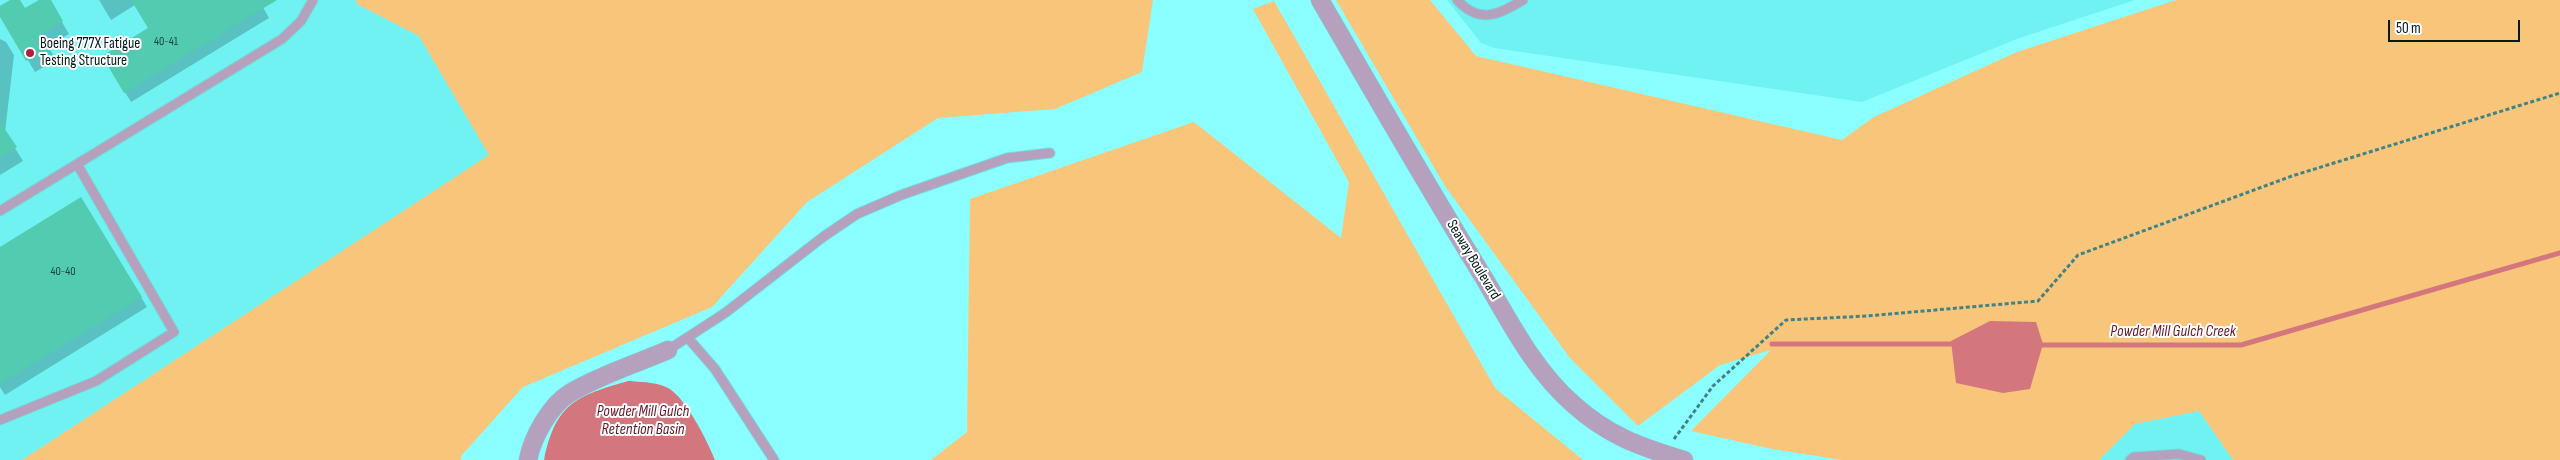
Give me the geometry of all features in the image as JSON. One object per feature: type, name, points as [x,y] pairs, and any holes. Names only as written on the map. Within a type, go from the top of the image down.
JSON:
[{"type":"street","name":"Seaway Boulevard","points":[[1320,0],[1537,365],[1573,404],[1604,428],[1640,448],[1684,460]]},
{"type":"street","points":[[528,460],[530,449],[544,421],[568,394],[668,350]]},
{"type":"lane","points":[[0,211],[282,39],[301,21],[313,0]]},
{"type":"lane","points":[[1457,0],[1479,15],[1498,14],[1523,0]]},
{"type":"lane","points":[[668,350],[688,338],[857,214],[901,195],[1007,158],[1050,154]]},
{"type":"lane","points":[[0,420],[96,381],[174,332],[78,164]]},
{"type":"lane","points":[[688,338],[715,369],[774,460]]},
{"type":"lane","points":[[2130,460],[2134,457],[2179,454],[2201,460]]},
{"type":"path","points":[[1663,454],[1713,386],[1786,320],[1867,316],[2038,301],[2078,255],[2292,176],[2560,93]]},
{"type":"shaded area","points":[[0,0],[356,0],[357,4],[419,36],[490,155],[22,460],[0,460]]},
{"type":"shaded area","points":[[356,0],[1153,0],[1142,72],[1055,109],[938,118],[807,202],[712,307],[523,387],[461,456],[461,460],[22,460],[489,155],[419,36],[357,4]]},
{"type":"shaded area","points":[[1336,0],[1430,0],[1476,56],[1842,140],[1874,117],[2017,52],[2176,0],[2560,0],[2560,460],[2233,460],[2199,411],[2135,424],[2099,460],[1842,460],[1772,449],[1691,431],[1771,350],[1720,365],[1638,426],[1570,358],[1445,186]]},
{"type":"shaded area","points":[[1447,0],[2135,0],[2017,39],[1862,102],[1494,48],[1481,43]]},
{"type":"shaded area","points":[[1274,1],[1495,388],[1583,460],[931,460],[967,432],[970,199],[1194,122],[1341,238],[1349,182],[1253,9]]},
{"type":"shaded area","points":[[2199,411],[2233,460],[2099,460],[2135,424]]},
{"type":"water","points":[[1990,321],[2036,322],[2043,344],[2030,389],[2003,393],[1956,383],[1951,341]]},
{"type":"water","name":"Powder Mill Gulch Retention Basin","points":[[628,381],[657,384],[673,391],[695,419],[715,460],[544,460],[555,425],[562,413],[571,404],[582,397]]},
{"type":"building","name":"Boeing 777X Fatigue Testing Structure","points":[[10,0],[20,0],[25,8],[39,0],[51,0],[63,21],[41,34],[50,46],[26,61],[0,17],[0,6]]},
{"type":"building","points":[[131,0],[277,0],[124,93],[102,56],[148,28]]},
{"type":"building","points":[[0,122],[17,147],[0,158]]},
{"type":"building","points":[[81,197],[142,297],[0,384],[0,247]]},
{"type":"waterway","name":"Powder Mill Gulch Creek","points":[[2038,345],[2241,345],[2560,253]]},
{"type":"waterway","name":"Powder Mill Gulch Creek","points":[[1772,344],[1957,344]]},
{"type":"place","name":"Boeing 777X Fatigue Testing Structure","points":[[30,53]]}]
